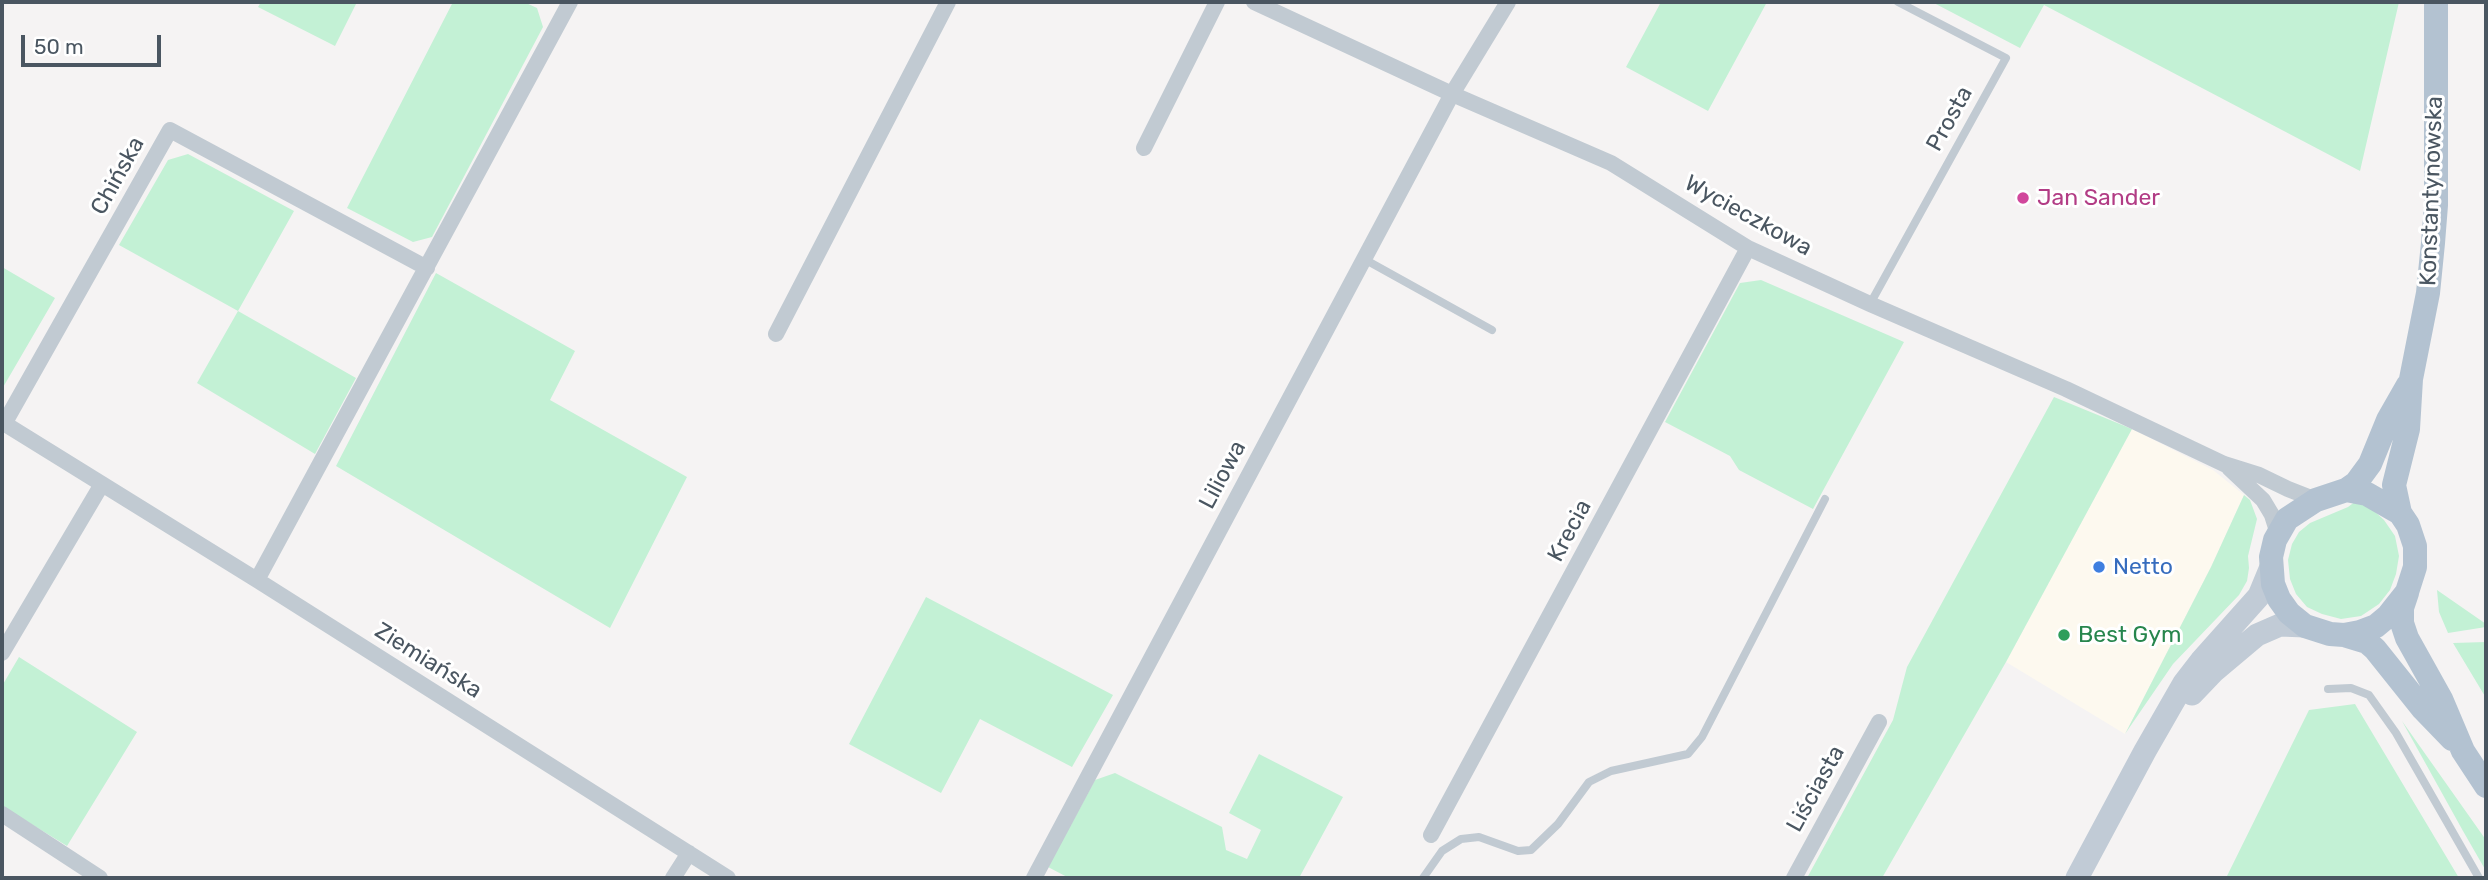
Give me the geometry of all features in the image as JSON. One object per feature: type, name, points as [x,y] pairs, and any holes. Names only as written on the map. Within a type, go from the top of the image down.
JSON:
[{"type":"main road","name":"Konstantynowska","points":[[2400,513],[2394,485],[2408,429],[2411,379],[2428,293],[2436,205],[2436,2]]},
{"type":"main road","name":"Konstantynowska","points":[[2346,490],[2356,483],[2370,464],[2388,420],[2411,379]]},
{"type":"main road","points":[[2305,626],[2289,613],[2273,584],[2270,557],[2287,519],[2316,500],[2346,490],[2367,494],[2400,513],[2408,525],[2414,545],[2415,567],[2402,608],[2402,623],[2407,638],[2441,699],[2463,751]]},
{"type":"main road","points":[[2077,878],[2165,716],[2201,661],[2259,596],[2271,567]]},
{"type":"main road","points":[[2344,635],[2376,626],[2398,606],[2407,592]]},
{"type":"main road","points":[[2165,716],[2257,635],[2280,625],[2305,626],[2367,642],[2375,649],[2423,709],[2463,751],[2486,786]]},
{"type":"street","points":[[257,580],[570,2]]},
{"type":"street","points":[[776,334],[948,2]]},
{"type":"street","points":[[1144,148],[1217,2]]},
{"type":"street","name":"Wycieczkowa","points":[[1254,2],[1452,94],[1611,163],[1748,248],[2066,389],[2224,464],[2259,475],[2316,500]]},
{"type":"street","name":"Liliowa","points":[[1034,878],[1452,94],[1508,2]]},
{"type":"street","name":"Chińska","points":[[3,423],[170,130],[427,268]]},
{"type":"street","name":"Krecia","points":[[1431,835],[1748,248]]},
{"type":"street","name":"Ziemiańska","points":[[3,423],[728,878]]},
{"type":"street","name":"Wycieczkowa","points":[[2224,464],[2263,500],[2272,515],[2278,534]]},
{"type":"street","points":[[2,653],[102,484]]},
{"type":"street","name":"Liściasta","points":[[1794,878],[1879,722]]},
{"type":"street","points":[[2,814],[100,878]]},
{"type":"street","points":[[673,878],[689,853]]},
{"type":"lane","name":"Prosta","points":[[1870,304],[2006,58],[1898,2]]},
{"type":"lane","points":[[1364,259],[1492,330]]},
{"type":"lane","points":[[1423,878],[1442,851],[1461,839],[1479,837],[1518,851],[1531,850],[1558,824],[1589,782],[1611,771],[1688,754],[1702,737],[1825,499]]},
{"type":"lane","points":[[2328,689],[2351,688],[2369,695],[2396,733],[2479,878]]},
{"type":"shaded area","points":[[2132,429],[2213,470],[2244,495],[2211,567],[2125,734],[2006,662]]},
{"type":"green space","points":[[261,2],[357,2],[335,46],[258,7]]},
{"type":"green space","points":[[453,2],[524,2],[537,8],[543,27],[432,237],[413,242],[347,208]]},
{"type":"green space","points":[[1661,2],[1767,2],[1708,111],[1626,67]]},
{"type":"green space","points":[[1932,2],[2399,2],[2360,171],[2044,5],[2020,48]]},
{"type":"green space","points":[[188,154],[294,211],[238,311],[119,245],[168,160]]},
{"type":"green space","points":[[2,267],[55,298],[2,389]]},
{"type":"green space","points":[[436,273],[575,351],[550,400],[687,477],[610,628],[336,466]]},
{"type":"green space","points":[[1761,280],[1904,342],[1813,509],[1739,470],[1730,456],[1665,422],[1740,283]]},
{"type":"green space","points":[[238,311],[356,378],[315,454],[197,383]]},
{"type":"green space","points":[[2054,397],[2132,429],[2006,662],[1882,878],[1807,878],[1893,720],[1907,667]]},
{"type":"green space","points":[[2244,495],[2250,500],[2257,519],[2248,556],[2247,581],[2239,595],[2173,664],[2125,734],[2211,567]]},
{"type":"green space","points":[[2356,501],[2371,508],[2384,520],[2395,536],[2399,556],[2390,590],[2379,604],[2361,616],[2341,619],[2307,607],[2296,594],[2290,579],[2288,560],[2292,544],[2299,532],[2310,523]]},
{"type":"green space","points":[[2437,590],[2486,624],[2486,627],[2448,633],[2439,612]]},
{"type":"green space","points":[[926,597],[1113,695],[1072,767],[980,719],[941,793],[849,744]]},
{"type":"green space","points":[[2486,642],[2486,698],[2453,643]]},
{"type":"green space","points":[[19,657],[137,732],[67,846],[2,806],[2,686]]},
{"type":"green space","points":[[2355,704],[2459,878],[2226,878],[2309,710]]},
{"type":"green space","points":[[2402,721],[2486,840],[2486,871],[2463,831]]},
{"type":"green space","points":[[1259,754],[1343,797],[1299,878],[1069,878],[1048,867],[1095,780],[1115,773],[1222,827],[1226,850],[1247,859],[1261,830],[1229,813]]},
{"type":"place","name":"Jan Sander","points":[[2023,198]]},
{"type":"place","name":"Netto","points":[[2099,567]]},
{"type":"place","name":"Best Gym","points":[[2064,635]]}]
